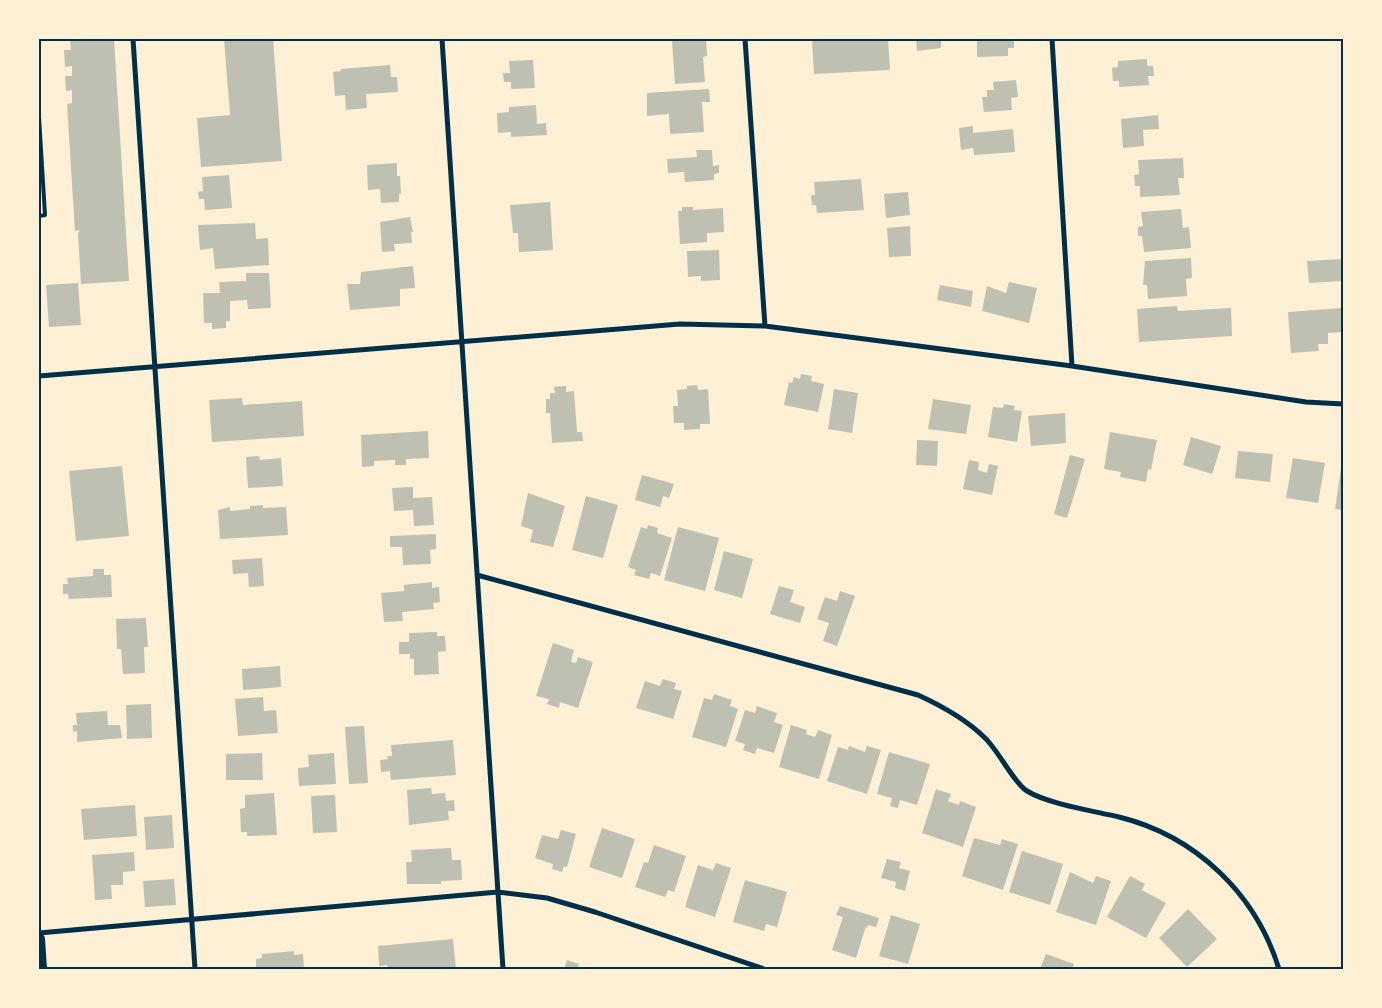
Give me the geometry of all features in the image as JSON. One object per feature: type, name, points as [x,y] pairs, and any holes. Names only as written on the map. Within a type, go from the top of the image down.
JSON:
[{"type":"main road","points":[[39,939],[41,969]]},
{"type":"street","points":[[133,39],[195,969]]},
{"type":"street","points":[[442,39],[503,969]]},
{"type":"street","points":[[745,39],[765,326]]},
{"type":"street","points":[[1052,39],[1072,366]]},
{"type":"street","points":[[39,376],[680,324],[765,326],[1072,366],[1306,402],[1343,404]]},
{"type":"street","points":[[477,575],[918,695],[946,707],[985,738],[1026,791],[1050,800],[1143,823],[1180,841],[1197,854],[1228,879],[1252,910],[1273,950],[1278,969]]},
{"type":"street","points":[[39,933],[498,892],[547,898],[595,912],[764,969]]},
{"type":"lane","points":[[39,117],[45,215],[39,216]]},
{"type":"building","points":[[70,39],[114,39],[129,281],[81,284],[78,233],[80,230],[75,231],[67,104],[72,103],[72,90],[66,91],[65,76],[72,76],[72,66],[65,67],[64,50],[71,50]]},
{"type":"building","points":[[224,39],[273,39],[282,161],[201,167],[197,118],[230,115]]},
{"type":"building","points":[[505,39],[518,39],[518,40],[505,41]]},
{"type":"building","points":[[706,39],[707,56],[703,57],[705,82],[675,84],[672,41]]},
{"type":"building","points":[[812,39],[888,39],[890,70],[814,74]]},
{"type":"building","points":[[916,39],[941,39],[941,48],[917,51]]},
{"type":"building","points":[[977,39],[1014,39],[1014,48],[1008,48],[1008,56],[977,57]]},
{"type":"building","points":[[1147,59],[1147,66],[1153,66],[1154,76],[1148,76],[1149,85],[1119,87],[1119,81],[1113,81],[1112,68],[1118,67],[1118,61]]},
{"type":"building","points":[[533,60],[535,88],[511,89],[511,82],[504,82],[503,73],[510,73],[509,61]]},
{"type":"building","points":[[390,65],[391,77],[397,77],[398,92],[366,94],[367,108],[346,110],[345,95],[335,96],[333,72],[341,71],[341,69]]},
{"type":"building","points":[[1016,80],[1018,97],[1011,98],[1012,110],[984,112],[982,97],[987,97],[987,90],[994,90],[993,82]]},
{"type":"building","points":[[709,89],[710,102],[702,102],[704,132],[670,134],[669,114],[647,116],[647,93]]},
{"type":"building","points":[[536,105],[537,124],[546,123],[547,135],[511,137],[511,132],[498,133],[497,113],[509,112],[509,107]]},
{"type":"building","points":[[1158,115],[1159,129],[1143,130],[1144,146],[1123,148],[1121,119]]},
{"type":"building","points":[[973,126],[973,133],[1013,129],[1015,152],[974,155],[973,148],[961,150],[959,128]]},
{"type":"building","points":[[696,150],[712,150],[713,166],[719,165],[719,173],[714,174],[714,180],[685,182],[684,172],[668,173],[667,159],[697,157]]},
{"type":"building","points":[[1183,158],[1184,178],[1178,178],[1180,195],[1140,197],[1140,186],[1135,186],[1134,175],[1139,174],[1138,160]]},
{"type":"building","points":[[397,163],[397,176],[400,176],[401,194],[399,194],[399,202],[381,203],[380,189],[368,190],[367,165]]},
{"type":"building","points":[[229,175],[232,208],[205,210],[204,199],[199,199],[198,192],[203,191],[202,177]]},
{"type":"building","points":[[861,179],[864,210],[817,213],[816,205],[812,205],[811,195],[815,195],[814,182]]},
{"type":"building","points":[[908,192],[910,215],[886,218],[884,194]]},
{"type":"building","points":[[550,202],[553,250],[519,252],[518,233],[513,233],[510,205]]},
{"type":"building","points":[[682,207],[693,207],[693,210],[723,208],[724,232],[707,233],[707,242],[680,244],[678,211],[682,211]]},
{"type":"building","points":[[1181,209],[1183,228],[1189,227],[1191,248],[1144,252],[1142,236],[1138,236],[1138,227],[1143,226],[1141,212]]},
{"type":"building","points":[[410,217],[413,232],[411,232],[412,243],[394,244],[395,251],[382,252],[380,222]]},
{"type":"building","points":[[255,223],[256,239],[268,238],[269,265],[215,269],[213,248],[200,250],[198,225]]},
{"type":"building","points":[[910,226],[911,256],[889,257],[887,228]]},
{"type":"building","points":[[719,250],[720,280],[701,281],[701,276],[688,277],[687,251]]},
{"type":"building","points":[[1191,258],[1192,278],[1186,279],[1187,296],[1148,299],[1147,285],[1143,285],[1145,261]]},
{"type":"building","points":[[1343,259],[1343,281],[1309,283],[1307,261]]},
{"type":"building","points":[[413,266],[415,288],[400,289],[400,306],[350,310],[347,284],[360,284],[361,272]]},
{"type":"building","points":[[246,273],[269,273],[271,308],[248,309],[247,300],[230,301],[230,321],[226,321],[226,328],[212,329],[212,323],[204,323],[203,293],[220,293],[219,282],[246,281]]},
{"type":"building","points":[[1009,282],[1037,288],[1029,323],[982,311],[987,286],[1006,293]]},
{"type":"building","points":[[78,283],[81,325],[49,327],[46,285]]},
{"type":"building","points":[[940,285],[973,291],[971,307],[937,300]]},
{"type":"building","points":[[1177,306],[1178,311],[1231,308],[1232,336],[1139,342],[1137,309]]},
{"type":"building","points":[[1342,308],[1343,332],[1328,333],[1328,344],[1318,344],[1319,351],[1291,353],[1288,312]]},
{"type":"building","points":[[801,374],[812,376],[811,381],[824,384],[818,412],[784,405],[789,382],[792,383],[794,377],[800,379]]},
{"type":"building","points":[[697,385],[698,390],[708,389],[710,424],[700,424],[700,429],[684,430],[684,423],[674,423],[673,406],[678,406],[677,390]]},
{"type":"building","points":[[566,386],[566,392],[574,391],[577,432],[582,432],[583,441],[552,443],[550,413],[546,413],[546,399],[550,399],[550,393],[555,393],[554,387]]},
{"type":"building","points":[[834,389],[858,393],[852,433],[828,429]]},
{"type":"building","points":[[242,398],[243,405],[302,401],[304,436],[212,442],[209,400]]},
{"type":"building","points":[[933,399],[971,405],[966,434],[928,429]]},
{"type":"building","points":[[1004,404],[1015,406],[1014,410],[1022,411],[1017,442],[988,437],[993,407],[1003,408]]},
{"type":"building","points":[[1065,413],[1066,443],[1031,446],[1028,416]]},
{"type":"building","points":[[428,431],[429,458],[406,459],[406,465],[395,465],[395,460],[374,461],[374,466],[362,467],[361,435]]},
{"type":"building","points":[[1110,432],[1157,440],[1151,470],[1148,469],[1146,482],[1120,477],[1121,472],[1104,469]]},
{"type":"building","points":[[1191,437],[1221,446],[1212,474],[1183,465]]},
{"type":"building","points":[[917,440],[938,441],[937,466],[916,465]]},
{"type":"building","points":[[1238,451],[1273,454],[1270,482],[1235,478]]},
{"type":"building","points":[[1070,455],[1085,459],[1067,518],[1054,514]]},
{"type":"building","points":[[259,456],[260,460],[281,458],[283,486],[248,488],[246,457]]},
{"type":"building","points":[[1293,458],[1325,463],[1318,503],[1286,498]]},
{"type":"building","points":[[969,460],[979,462],[978,470],[987,473],[989,464],[998,466],[992,495],[963,489]]},
{"type":"building","points":[[1343,461],[1343,510],[1335,509]]},
{"type":"building","points":[[122,466],[129,536],[76,541],[69,471]]},
{"type":"building","points":[[642,475],[674,484],[669,498],[663,496],[660,507],[635,500]]},
{"type":"building","points":[[413,487],[413,498],[432,497],[434,525],[414,526],[413,510],[394,511],[392,488]]},
{"type":"building","points":[[528,493],[565,506],[553,547],[530,542],[533,530],[521,526]]},
{"type":"building","points":[[586,496],[618,505],[603,558],[572,550]]},
{"type":"building","points":[[263,505],[263,508],[286,507],[288,535],[220,539],[218,510],[230,507],[230,511],[250,509],[250,506]]},
{"type":"building","points":[[648,525],[658,528],[657,533],[672,538],[660,576],[651,573],[649,579],[634,575],[636,570],[628,567],[641,527],[647,529]]},
{"type":"building","points":[[678,527],[719,538],[705,591],[664,580]]},
{"type":"building","points":[[436,534],[436,549],[430,550],[431,564],[403,565],[402,547],[390,547],[390,536]]},
{"type":"building","points":[[724,551],[753,559],[742,598],[714,590]]},
{"type":"building","points":[[262,558],[264,586],[249,587],[248,573],[233,574],[232,560]]},
{"type":"building","points":[[93,569],[104,569],[104,575],[111,575],[112,597],[69,599],[68,594],[63,594],[63,584],[68,584],[67,578],[93,576]]},
{"type":"building","points":[[432,582],[432,588],[439,587],[440,602],[433,603],[434,609],[402,612],[403,621],[384,622],[381,593],[404,591],[404,585]]},
{"type":"building","points":[[779,586],[794,590],[790,602],[805,607],[800,623],[770,614]]},
{"type":"building","points":[[840,591],[855,596],[837,646],[823,641],[829,623],[817,619],[825,597],[837,601]]},
{"type":"building","points":[[146,618],[148,647],[144,647],[145,673],[123,674],[121,649],[117,649],[116,619]]},
{"type":"building","points":[[437,632],[437,636],[445,636],[446,651],[438,652],[439,674],[414,675],[414,659],[410,659],[410,654],[399,654],[399,642],[409,642],[409,633]]},
{"type":"building","points":[[553,643],[574,650],[571,662],[576,663],[578,657],[593,662],[578,708],[560,702],[559,708],[547,704],[549,699],[536,696]]},
{"type":"building","points":[[280,666],[281,687],[243,690],[242,669]]},
{"type":"building","points":[[663,679],[676,683],[674,689],[682,691],[673,719],[636,708],[645,681],[660,686]]},
{"type":"building","points":[[714,694],[732,700],[730,706],[738,709],[726,747],[692,737],[704,698],[712,700]]},
{"type":"building","points":[[263,697],[264,711],[276,710],[278,733],[238,736],[235,699]]},
{"type":"building","points":[[151,704],[152,738],[127,739],[126,705]]},
{"type":"building","points":[[757,706],[777,713],[774,722],[783,725],[774,753],[757,748],[755,754],[743,750],[745,744],[735,741],[745,710],[755,713]]},
{"type":"building","points":[[107,711],[108,725],[120,725],[122,738],[77,742],[77,731],[73,732],[73,725],[77,725],[76,713]]},
{"type":"building","points":[[791,725],[807,730],[806,734],[815,737],[818,730],[832,735],[819,779],[779,767]]},
{"type":"building","points":[[364,726],[368,783],[349,784],[345,727]]},
{"type":"building","points":[[453,740],[456,775],[391,780],[390,771],[381,772],[380,760],[388,759],[387,756],[392,756],[391,745]]},
{"type":"building","points":[[849,746],[865,752],[867,746],[881,750],[867,794],[827,781],[838,747],[848,750]]},
{"type":"building","points":[[889,752],[930,764],[917,805],[900,800],[898,808],[890,806],[892,798],[877,794]]},
{"type":"building","points":[[262,753],[263,780],[226,780],[226,754]]},
{"type":"building","points":[[334,753],[336,784],[299,786],[298,768],[309,767],[308,755]]},
{"type":"building","points":[[431,788],[432,794],[445,793],[446,801],[454,800],[455,811],[448,811],[449,820],[409,825],[407,790]]},
{"type":"building","points":[[936,789],[951,794],[948,801],[959,805],[960,801],[976,807],[963,847],[922,833]]},
{"type":"building","points":[[274,793],[277,835],[247,836],[247,832],[241,832],[240,809],[245,808],[245,795]]},
{"type":"building","points":[[335,795],[337,832],[313,833],[311,796]]},
{"type":"building","points":[[135,805],[137,836],[84,840],[81,809]]},
{"type":"building","points":[[172,815],[174,848],[146,850],[144,817]]},
{"type":"building","points":[[602,828],[635,839],[622,878],[589,867]]},
{"type":"building","points":[[561,830],[576,834],[567,867],[564,866],[562,872],[552,869],[553,864],[535,858],[542,835],[558,839]]},
{"type":"building","points":[[974,838],[1000,845],[1002,839],[1018,844],[1003,890],[962,876]]},
{"type":"building","points":[[654,845],[686,856],[674,892],[668,890],[665,897],[635,887],[644,862],[648,863]]},
{"type":"building","points":[[451,848],[452,860],[461,860],[462,880],[441,881],[441,884],[407,884],[406,862],[412,862],[411,850]]},
{"type":"building","points":[[1022,851],[1063,864],[1050,905],[1009,892]]},
{"type":"building","points":[[134,852],[135,871],[123,872],[123,885],[111,885],[112,899],[95,900],[92,855]]},
{"type":"building","points":[[887,859],[901,862],[899,868],[910,871],[905,891],[895,888],[896,882],[881,878]]},
{"type":"building","points":[[716,863],[731,868],[715,917],[685,907],[698,865],[713,870]]},
{"type":"building","points":[[1070,872],[1093,883],[1096,876],[1111,881],[1096,925],[1056,912]]},
{"type":"building","points":[[1130,876],[1145,884],[1142,890],[1166,903],[1146,938],[1107,917]]},
{"type":"building","points":[[174,879],[176,905],[145,907],[143,881]]},
{"type":"building","points":[[745,880],[787,892],[777,927],[766,924],[764,931],[733,922]]},
{"type":"building","points":[[840,906],[879,918],[876,927],[868,925],[867,929],[866,926],[856,958],[832,950],[843,917],[836,915]]},
{"type":"building","points":[[1188,909],[1217,939],[1187,967],[1159,938]]},
{"type":"building","points":[[891,915],[920,924],[908,964],[879,956]]},
{"type":"building","points":[[453,939],[456,969],[388,969],[387,965],[379,966],[378,946]]},
{"type":"building","points":[[294,951],[294,955],[303,954],[304,969],[256,969],[256,959],[262,958],[262,954]]},
{"type":"building","points":[[1046,954],[1074,964],[1072,969],[1040,969]]},
{"type":"building","points":[[567,960],[579,964],[578,967],[583,969],[564,969]]}]
